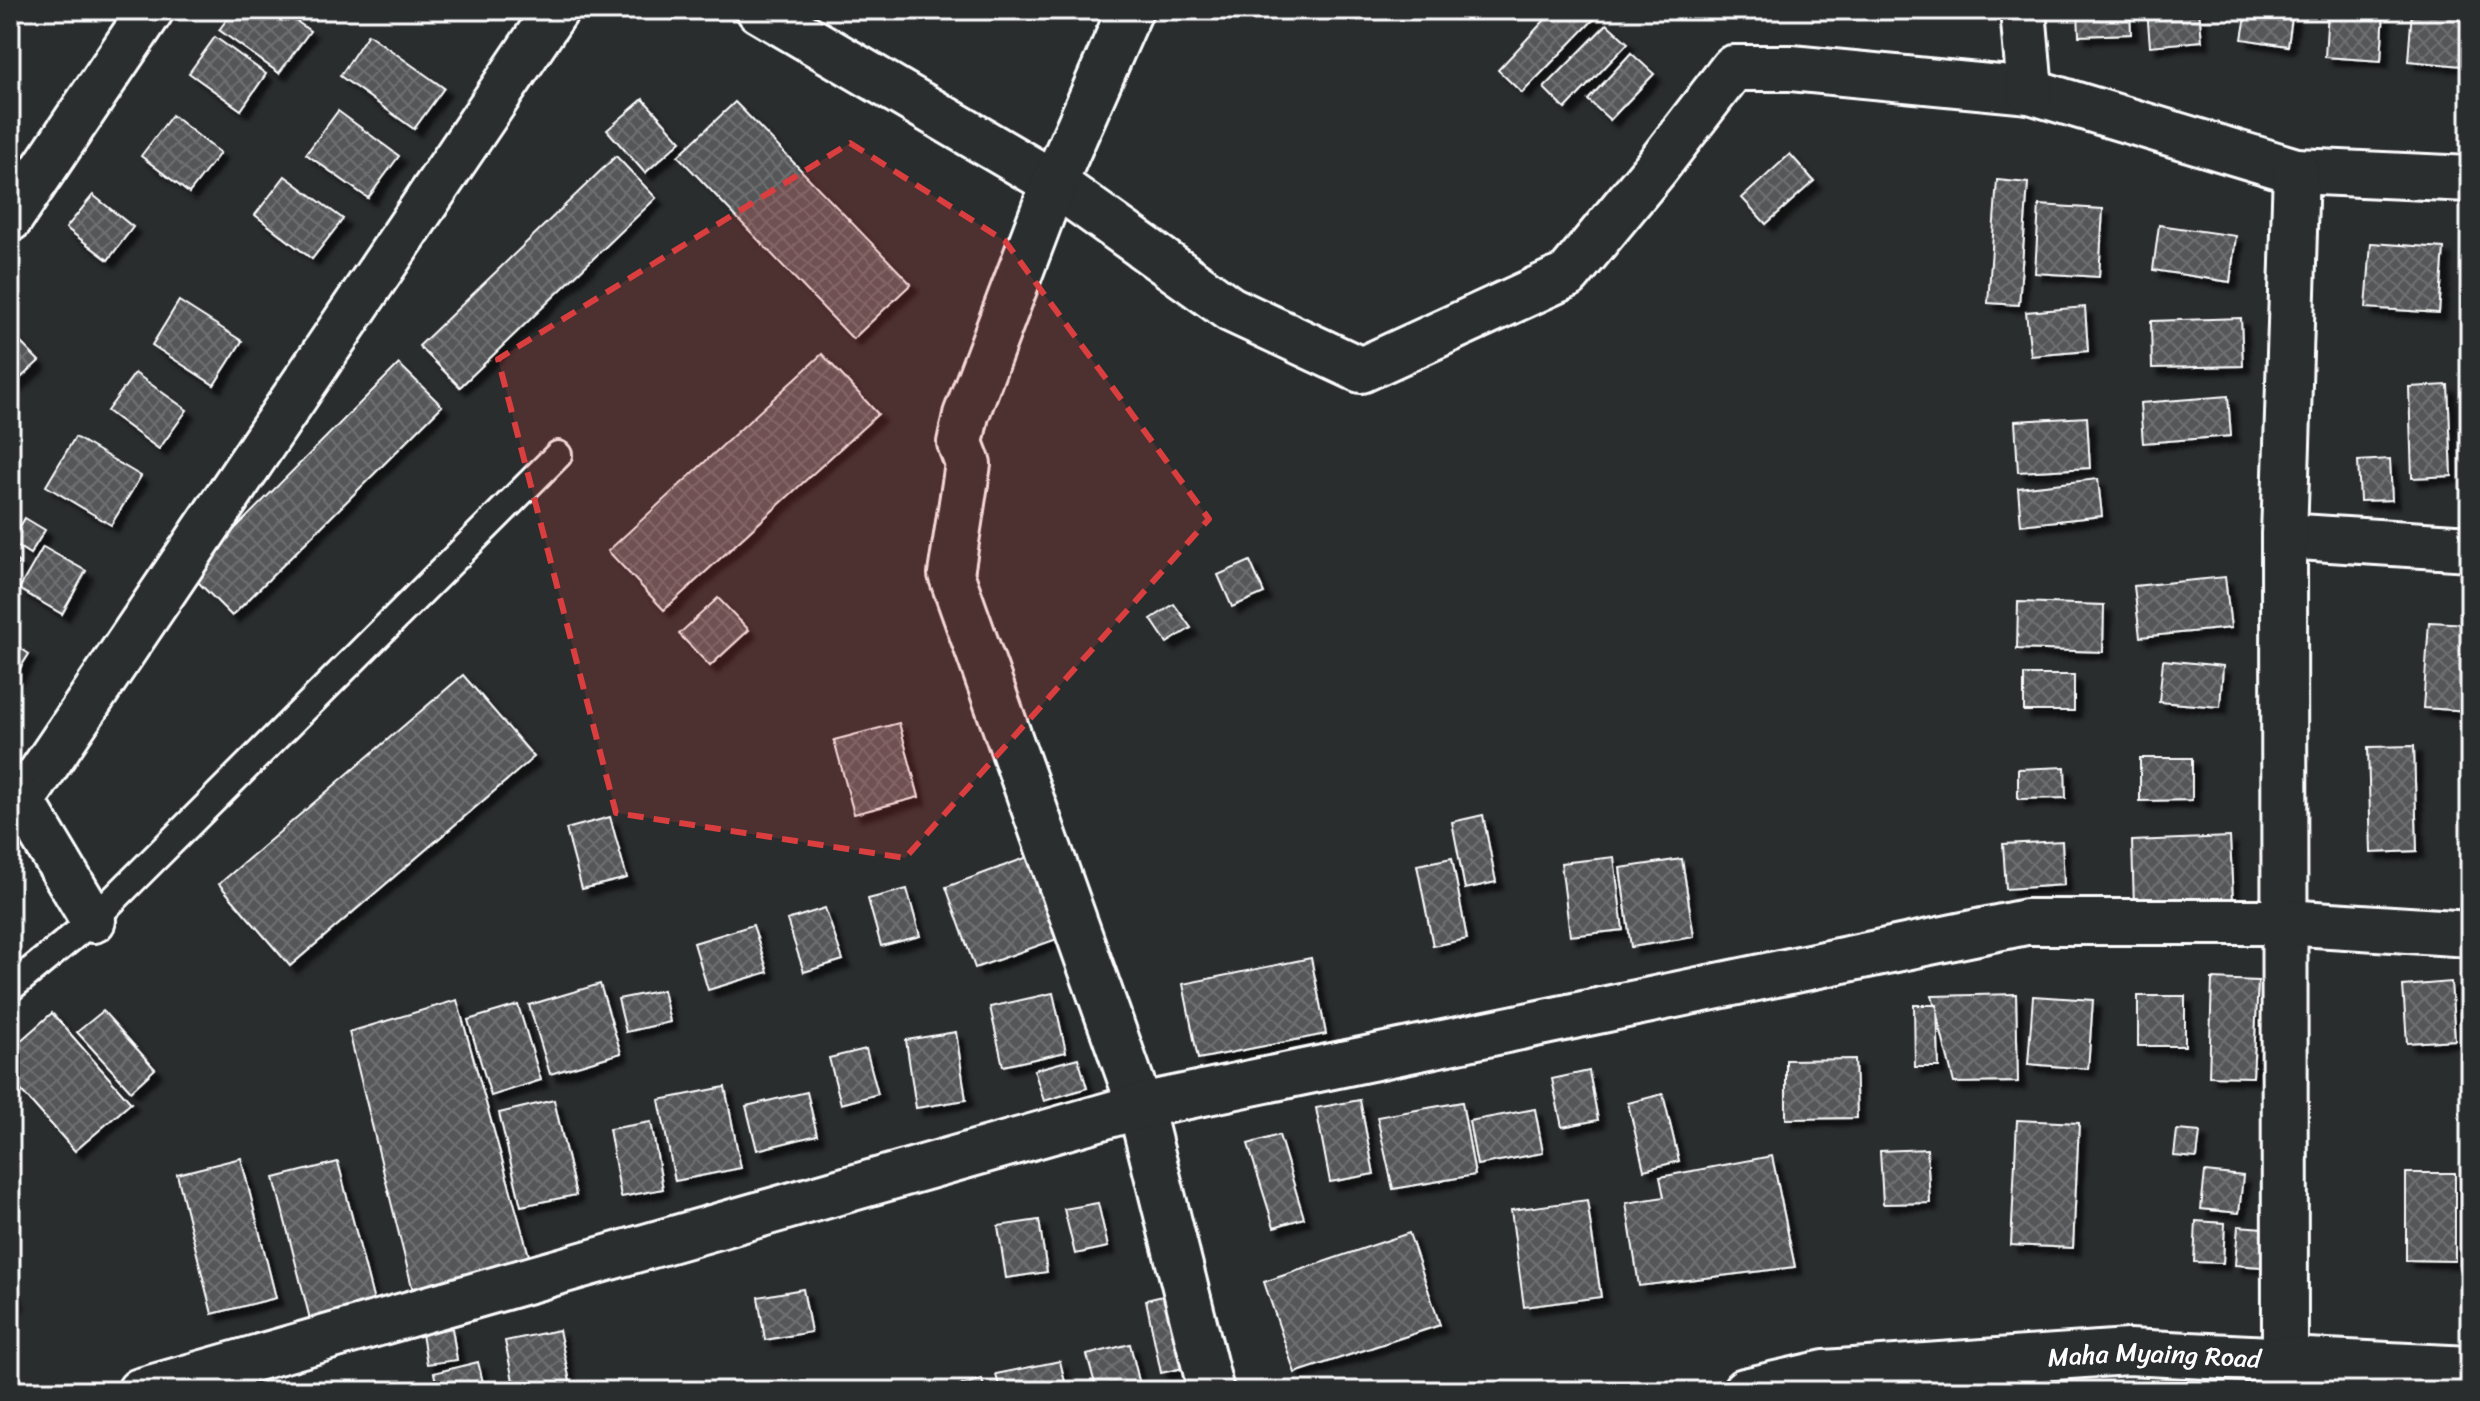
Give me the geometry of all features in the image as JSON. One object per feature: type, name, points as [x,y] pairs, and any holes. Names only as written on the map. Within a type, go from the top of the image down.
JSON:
[{"type":"street","points":[[10,219],[151,10]]},
{"type":"street","points":[[93,920],[16,796],[556,10]]},
{"type":"street","points":[[759,10],[1054,183],[1230,309],[1361,370],[1568,275],[1733,68],[1791,68],[2030,91],[2296,171],[2470,179]]},
{"type":"street","points":[[1130,10],[1054,183],[966,415],[960,443],[968,464],[951,574],[1140,1106],[1211,1391]]},
{"type":"street","points":[[2023,10],[2030,91]]},
{"type":"street","points":[[2285,1359],[2284,536],[2296,171]]},
{"type":"street","points":[[2284,536],[2470,548]]},
{"type":"street","points":[[140,1391],[1140,1106],[2026,922],[2284,922],[2470,934]]},
{"type":"street","name":"Maha Myaing Road","points":[[1745,1391],[1825,1373],[2128,1352],[2470,1369]]},
{"type":"lane","points":[[10,988],[93,920],[558,455]]},
{"type":"highlighted area","points":[[850,143],[1005,241],[1209,519],[905,858],[616,813],[498,359]]},
{"type":"building","points":[[234,10],[281,10],[310,31],[279,73],[219,30]]},
{"type":"building","points":[[1554,10],[1597,10],[1600,13],[1522,93],[1498,70]]},
{"type":"building","points":[[2078,10],[2130,10],[2131,34],[2079,36]]},
{"type":"building","points":[[2147,10],[2199,10],[2202,41],[2150,46]]},
{"type":"building","points":[[2247,10],[2293,10],[2288,46],[2242,39]]},
{"type":"building","points":[[2328,10],[2384,10],[2381,61],[2325,57]]},
{"type":"building","points":[[2412,10],[2467,10],[2462,66],[2408,61]]},
{"type":"building","points":[[1607,24],[1628,43],[1565,109],[1544,88]]},
{"type":"building","points":[[368,34],[444,88],[414,129],[340,76]]},
{"type":"building","points":[[215,37],[266,74],[241,110],[189,73]]},
{"type":"building","points":[[1631,53],[1654,74],[1610,120],[1588,100]]},
{"type":"building","points":[[643,99],[681,141],[645,173],[607,130]]},
{"type":"building","points":[[735,102],[911,284],[853,339],[678,156]]},
{"type":"building","points":[[338,111],[399,156],[368,198],[306,154]]},
{"type":"building","points":[[172,115],[220,153],[189,193],[141,156]]},
{"type":"building","points":[[1790,154],[1814,181],[1766,224],[1742,198]]},
{"type":"building","points":[[616,156],[656,198],[460,387],[419,346]]},
{"type":"building","points":[[285,176],[343,219],[312,259],[255,215]]},
{"type":"building","points":[[1997,180],[2028,183],[2019,305],[1988,303]]},
{"type":"building","points":[[93,195],[133,227],[108,260],[66,228]]},
{"type":"building","points":[[2039,205],[2103,209],[2099,277],[2035,273]]},
{"type":"building","points":[[2159,225],[2236,236],[2230,282],[2153,270]]},
{"type":"building","points":[[2371,243],[2444,248],[2439,313],[2366,308]]},
{"type":"building","points":[[179,301],[242,341],[214,385],[152,345]]},
{"type":"building","points":[[2085,307],[2088,351],[2031,356],[2026,312]]},
{"type":"building","points":[[2241,318],[2243,366],[2152,368],[2151,321]]},
{"type":"building","points":[[10,332],[39,361],[10,388]]},
{"type":"building","points":[[822,354],[878,414],[664,610],[608,551]]},
{"type":"building","points":[[399,364],[442,406],[232,616],[190,574]]},
{"type":"building","points":[[135,373],[187,410],[159,449],[107,411]]},
{"type":"building","points":[[2448,385],[2452,476],[2412,478],[2409,387]]},
{"type":"building","points":[[2228,396],[2231,436],[2143,443],[2140,403]]},
{"type":"building","points":[[2087,417],[2090,468],[2018,472],[2015,421]]},
{"type":"building","points":[[75,437],[141,476],[111,525],[46,486]]},
{"type":"building","points":[[2390,459],[2392,500],[2360,501],[2358,461]]},
{"type":"building","points":[[2098,479],[2102,516],[2021,525],[2018,488]]},
{"type":"building","points":[[25,518],[45,530],[30,554],[11,542]]},
{"type":"building","points":[[43,547],[86,571],[62,614],[19,589]]},
{"type":"building","points":[[10,556],[19,563],[10,575]]},
{"type":"building","points":[[1250,561],[1264,593],[1232,607],[1218,575]]},
{"type":"building","points":[[2225,577],[2231,628],[2140,637],[2134,586]]},
{"type":"building","points":[[718,598],[749,630],[710,666],[679,634]]},
{"type":"building","points":[[2018,602],[2104,605],[2103,652],[2017,649]]},
{"type":"building","points":[[1174,604],[1191,628],[1167,643],[1151,619]]},
{"type":"building","points":[[2429,622],[2470,624],[2470,711],[2423,708]]},
{"type":"building","points":[[10,641],[29,654],[10,684]]},
{"type":"building","points":[[2163,660],[2223,666],[2220,707],[2159,702]]},
{"type":"building","points":[[463,675],[534,757],[290,966],[219,884]]},
{"type":"building","points":[[2024,675],[2074,675],[2074,711],[2024,711]]},
{"type":"building","points":[[899,723],[919,797],[854,814],[834,740]]},
{"type":"building","points":[[2414,746],[2417,851],[2371,853],[2368,747]]},
{"type":"building","points":[[2140,758],[2192,758],[2192,800],[2140,801]]},
{"type":"building","points":[[2065,767],[2066,798],[2018,799],[2018,769]]},
{"type":"building","points":[[2465,794],[2470,794],[2470,863],[2464,863]]},
{"type":"building","points":[[1483,815],[1496,882],[1465,889],[1452,822]]},
{"type":"building","points":[[610,817],[627,878],[582,889],[566,829]]},
{"type":"building","points":[[2230,837],[2233,902],[2134,906],[2132,841]]},
{"type":"building","points":[[2062,841],[2064,885],[2006,889],[2003,844]]},
{"type":"building","points":[[1028,857],[1057,939],[975,968],[946,887]]},
{"type":"building","points":[[1614,857],[1623,930],[1570,936],[1561,863]]},
{"type":"building","points":[[1452,858],[1467,939],[1433,946],[1417,865]]},
{"type":"building","points":[[1682,859],[1694,937],[1631,947],[1620,868]]},
{"type":"building","points":[[907,889],[920,936],[881,946],[868,899]]},
{"type":"building","points":[[825,908],[843,960],[804,972],[787,920]]},
{"type":"building","points":[[753,925],[768,972],[708,990],[694,943]]},
{"type":"building","points":[[1311,958],[1326,1034],[1198,1059],[1183,984]]},
{"type":"building","points":[[2212,979],[2258,981],[2253,1077],[2209,1076]]},
{"type":"building","points":[[2451,982],[2455,1040],[2407,1043],[2403,986]]},
{"type":"building","points":[[600,984],[621,1053],[550,1074],[529,1005]]},
{"type":"building","points":[[663,990],[670,1022],[626,1032],[618,999]]},
{"type":"building","points":[[1053,993],[1066,1052],[1003,1066],[990,1007]]},
{"type":"building","points":[[2016,994],[2018,1082],[1954,1083],[1932,996]]},
{"type":"building","points":[[2033,996],[2093,1000],[2088,1069],[2028,1064]]},
{"type":"building","points":[[2138,996],[2185,996],[2185,1046],[2138,1046]]},
{"type":"building","points":[[457,1000],[530,1259],[415,1299],[349,1032]]},
{"type":"building","points":[[518,1005],[541,1080],[491,1096],[468,1020]]},
{"type":"building","points":[[1914,1005],[1937,1005],[1939,1067],[1915,1067]]},
{"type":"building","points":[[103,1011],[155,1069],[131,1091],[77,1032]]},
{"type":"building","points":[[52,1013],[131,1103],[75,1151],[10,1078],[10,1050]]},
{"type":"building","points":[[956,1032],[966,1100],[916,1108],[906,1040]]},
{"type":"building","points":[[866,1049],[878,1094],[841,1104],[829,1058]]},
{"type":"building","points":[[1078,1058],[1087,1088],[1044,1101],[1034,1070]]},
{"type":"building","points":[[1855,1059],[1857,1118],[1786,1119],[1786,1060]]},
{"type":"building","points":[[1589,1071],[1598,1120],[1562,1127],[1552,1079]]},
{"type":"building","points":[[725,1087],[741,1168],[675,1181],[659,1100]]},
{"type":"building","points":[[807,1092],[817,1135],[757,1150],[746,1106]]},
{"type":"building","points":[[1663,1094],[1679,1161],[1644,1170],[1628,1103]]},
{"type":"building","points":[[554,1100],[576,1195],[521,1206],[499,1113]]},
{"type":"building","points":[[1360,1100],[1374,1174],[1330,1182],[1316,1108]]},
{"type":"building","points":[[1462,1102],[1475,1175],[1393,1189],[1377,1117]]},
{"type":"building","points":[[1535,1109],[1543,1153],[1477,1165],[1469,1121]]},
{"type":"building","points":[[2017,1120],[2079,1123],[2073,1248],[2011,1245]]},
{"type":"building","points":[[651,1122],[663,1189],[621,1197],[609,1129]]},
{"type":"building","points":[[2177,1130],[2200,1132],[2197,1158],[2174,1156]]},
{"type":"building","points":[[1279,1135],[1304,1218],[1274,1227],[1248,1144]]},
{"type":"building","points":[[1927,1149],[1930,1203],[1883,1204],[1880,1151]]},
{"type":"building","points":[[1772,1156],[1795,1267],[1639,1286],[1626,1203],[1664,1197],[1660,1177]]},
{"type":"building","points":[[241,1158],[276,1298],[212,1314],[177,1174]]},
{"type":"building","points":[[338,1162],[374,1302],[310,1319],[274,1178]]},
{"type":"building","points":[[2205,1172],[2243,1176],[2239,1213],[2201,1209]]},
{"type":"building","points":[[2406,1173],[2455,1173],[2455,1261],[2406,1260]]},
{"type":"building","points":[[1587,1200],[1601,1297],[1524,1307],[1511,1210]]},
{"type":"building","points":[[1098,1203],[1108,1247],[1075,1254],[1064,1209]]},
{"type":"building","points":[[1039,1220],[1047,1272],[1006,1278],[998,1226]]},
{"type":"building","points":[[2196,1221],[2225,1223],[2223,1263],[2194,1262]]},
{"type":"building","points":[[2238,1226],[2263,1228],[2261,1267],[2235,1265]]},
{"type":"building","points":[[1409,1233],[1440,1325],[1295,1373],[1264,1282]]},
{"type":"building","points":[[10,1282],[17,1302],[10,1305]]},
{"type":"building","points":[[803,1289],[811,1332],[765,1340],[758,1297]]},
{"type":"building","points":[[1180,1292],[1196,1365],[1161,1373],[1146,1300]]},
{"type":"building","points":[[452,1328],[457,1360],[427,1364],[422,1334]]},
{"type":"building","points":[[559,1330],[572,1391],[515,1391],[505,1341]]},
{"type":"building","points":[[1130,1344],[1140,1385],[1118,1391],[1097,1391],[1087,1355]]},
{"type":"building","points":[[1060,1361],[1067,1391],[1000,1391],[996,1374]]},
{"type":"building","points":[[478,1362],[485,1391],[438,1391],[434,1373]]},
{"type":"building","points":[[982,1379],[985,1391],[940,1391]]}]
